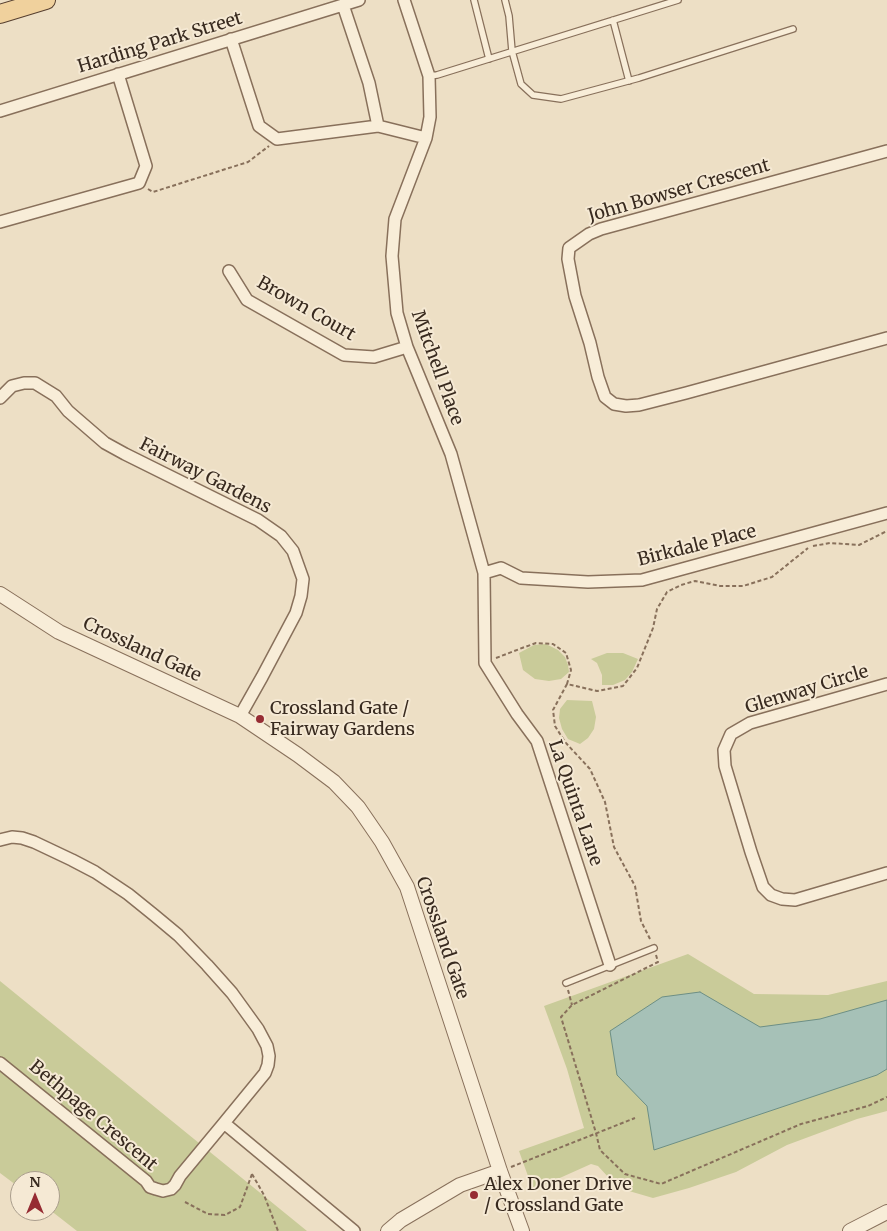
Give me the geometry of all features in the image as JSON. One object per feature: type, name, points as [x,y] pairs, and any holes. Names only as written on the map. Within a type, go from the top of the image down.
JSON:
[{"type":"main road","points":[[0,14],[46,0]]},
{"type":"street","name":"Harding Park Street","points":[[0,111],[359,0]]},
{"type":"street","name":"Mitchell Place","points":[[404,0],[429,76],[430,117],[426,138],[395,219],[392,256],[397,313],[407,347],[450,454],[484,574],[485,663]]},
{"type":"street","points":[[342,5],[369,83],[378,126]]},
{"type":"street","points":[[232,39],[259,126],[277,140],[378,126],[426,138]]},
{"type":"street","points":[[0,222],[139,183],[146,166],[118,74]]},
{"type":"street","name":"John Bowser Crescent","points":[[887,151],[601,229],[589,234],[569,248],[568,259],[575,296],[590,343],[598,377],[605,397],[614,404],[626,406],[639,405],[887,338]]},
{"type":"street","name":"Brown Court","points":[[229,271],[247,300],[344,355],[374,357],[407,347]]},
{"type":"street","name":"Fairway Gardens","points":[[0,398],[12,386],[35,383],[56,396],[68,411],[105,443],[258,520],[281,536],[293,551],[303,579],[296,613],[240,716]]},
{"type":"street","name":"Birkdale Place","points":[[484,574],[501,568],[521,578],[588,582],[642,580],[887,513]]},
{"type":"street","name":"Crossland Gate","points":[[0,594],[59,632],[240,716],[334,782],[358,808],[382,842],[407,887],[500,1171],[522,1231]]},
{"type":"street","name":"La Quinta Lane","points":[[485,663],[536,741],[610,965]]},
{"type":"street","name":"Glenway Circle","points":[[887,684],[750,724],[732,734],[724,750],[726,766],[751,852],[763,886],[771,896],[794,900],[887,873]]},
{"type":"street","name":"Bethpage Crescent","points":[[0,840],[12,837],[34,842],[87,868],[122,890],[154,914],[178,935],[232,993],[263,1038],[269,1056],[265,1073],[180,1176],[175,1185],[171,1189],[164,1191],[150,1187],[146,1181],[0,1063]]},
{"type":"street","points":[[224,1123],[354,1231]]},
{"type":"street","points":[[388,1231],[401,1220],[460,1185],[500,1171]]},
{"type":"street","points":[[850,1231],[887,1212]]},
{"type":"lane","points":[[474,0],[489,59]]},
{"type":"lane","points":[[505,0],[509,16],[512,52],[521,84],[533,95],[561,99],[629,81],[793,29]]},
{"type":"lane","points":[[429,76],[678,0]]},
{"type":"lane","points":[[613,20],[629,81]]},
{"type":"lane","points":[[566,983],[654,948]]},
{"type":"path","points":[[139,183],[153,192],[248,162],[277,140]]},
{"type":"path","points":[[567,684],[597,692],[623,686],[637,668],[653,628],[657,609],[667,592],[681,585],[695,581],[720,586],[743,586],[772,577],[809,547],[830,544],[859,545],[887,531]]},
{"type":"path","points":[[485,663],[536,643],[553,644],[566,653],[571,670],[567,684],[553,710],[555,726],[565,742],[590,769],[601,794],[614,847],[635,886],[640,921],[654,948],[658,962],[572,1004],[561,1017],[600,1150],[625,1174],[661,1184],[801,1124],[868,1106],[887,1097]]},
{"type":"path","points":[[566,983],[572,1004]]},
{"type":"path","points":[[500,1171],[634,1118]]},
{"type":"path","points":[[185,1202],[208,1214],[225,1215],[240,1207],[252,1174],[264,1195],[278,1231]]},
{"type":"green space","points":[[546,644],[558,650],[565,657],[569,672],[561,679],[549,681],[535,679],[523,670],[519,653],[534,645]]},
{"type":"green space","points":[[607,653],[623,653],[638,659],[632,672],[625,680],[613,685],[602,685],[602,675],[597,663],[591,659]]},
{"type":"green space","points":[[567,700],[592,701],[596,717],[594,729],[588,738],[580,744],[568,739],[562,729],[559,718],[560,709]]},
{"type":"green space","points":[[688,954],[754,994],[828,995],[887,981],[887,1111],[857,1119],[787,1145],[736,1172],[653,1198],[629,1191],[609,1178],[598,1166],[591,1164],[533,1190],[519,1151],[584,1128],[567,1069],[544,1006]]},
{"type":"green space","points":[[0,981],[307,1231],[77,1231],[60,1218],[60,1171],[10,1171],[10,1180],[0,1173]]},
{"type":"shaded area","points":[[700,992],[760,1027],[820,1019],[887,1000],[887,1069],[877,1075],[654,1150],[647,1106],[617,1075],[610,1031],[662,997]]},
{"type":"place","name":"Crossland Gate / Fairway Gardens","points":[[260,719]]},
{"type":"place","name":"Alex Doner Drive / Crossland Gate","points":[[474,1195]]}]
